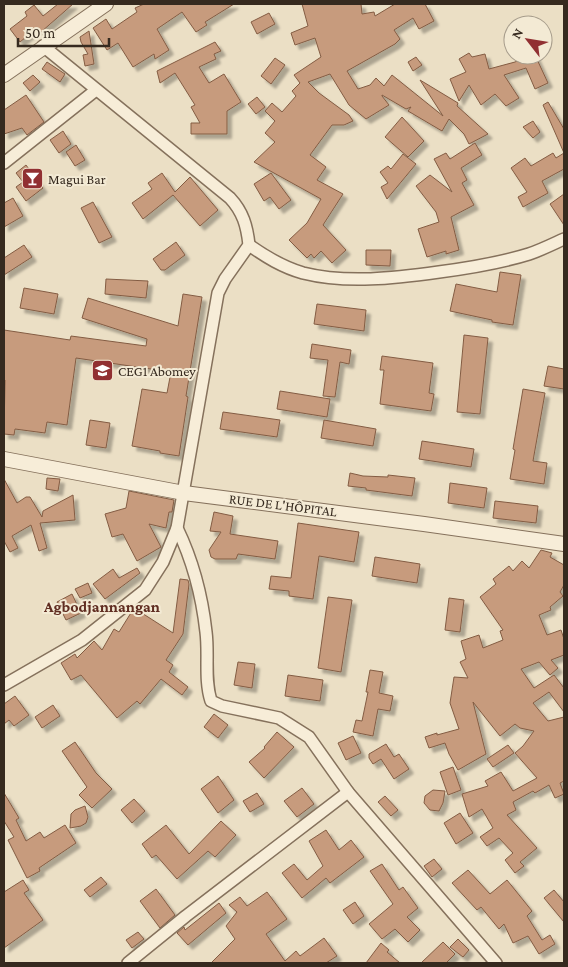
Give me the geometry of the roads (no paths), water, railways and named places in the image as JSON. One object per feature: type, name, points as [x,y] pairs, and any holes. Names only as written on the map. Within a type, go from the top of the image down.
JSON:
[{"type":"street","points":[[6,70],[106,4]]},
{"type":"street","points":[[4,685],[82,640],[145,590],[163,562],[178,528],[218,293],[225,279],[249,245],[247,228],[243,217],[239,208],[230,198],[43,46]]},
{"type":"street","points":[[4,163],[96,90]]},
{"type":"street","points":[[249,245],[268,259],[303,273],[333,278],[372,279],[406,277],[471,267],[529,254],[564,239]]},
{"type":"street","name":"RUE DE L'HÔPITAL","points":[[4,459],[184,493],[564,544]]},
{"type":"street","points":[[178,528],[195,573],[206,632],[207,690],[211,701],[222,706],[279,718],[309,737],[348,792],[496,963]]},
{"type":"street","points":[[128,963],[186,916],[348,792]]},
{"type":"place","name":"Magui Bar","points":[[32,179]]},
{"type":"place","name":"CEG1 Abomey","points":[[102,371]]},
{"type":"district","name":"Agbodjannangan","points":[[102,606]]}]
